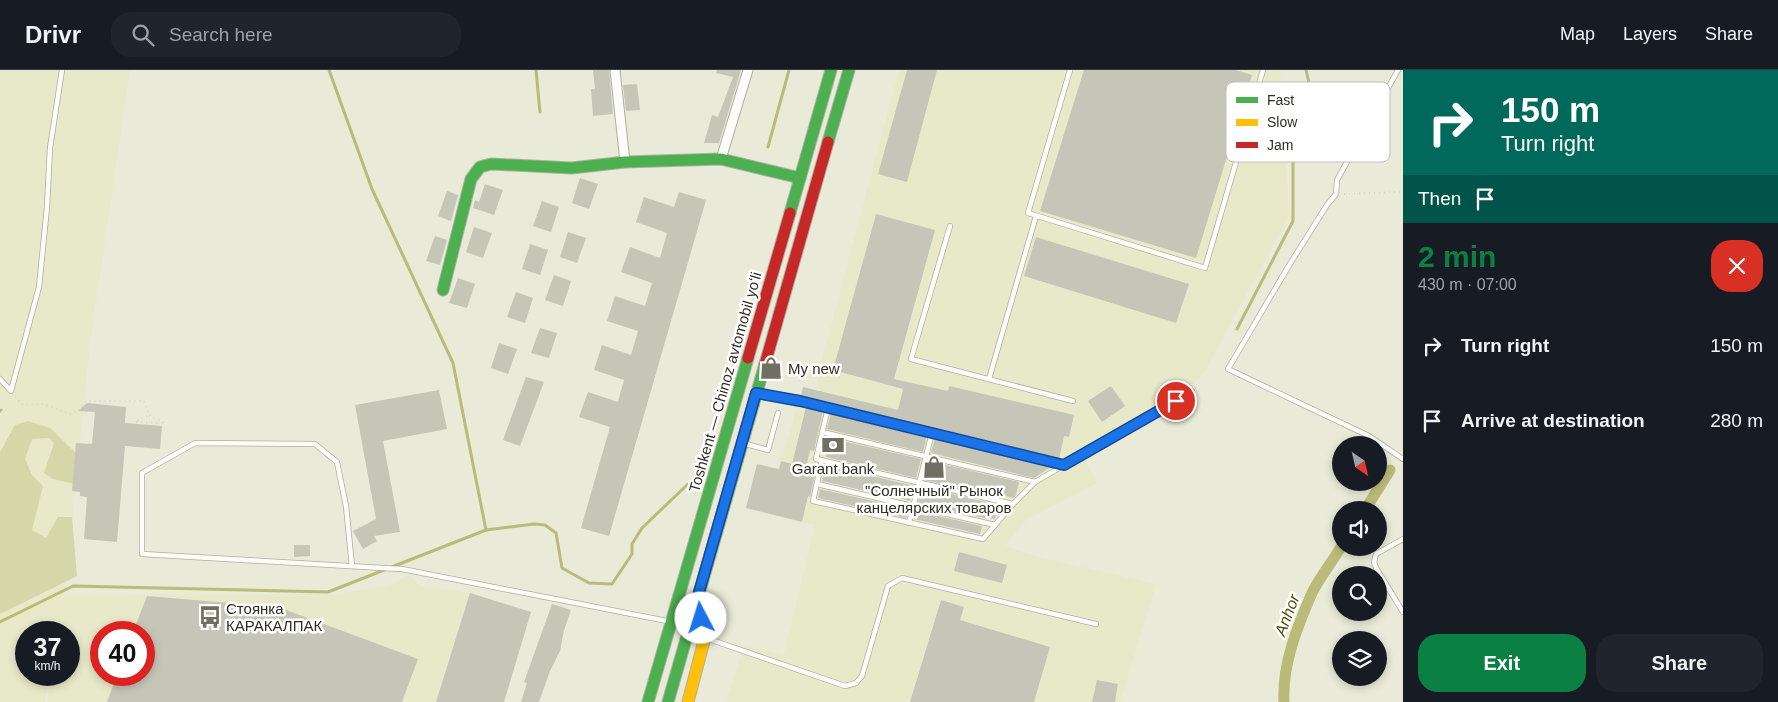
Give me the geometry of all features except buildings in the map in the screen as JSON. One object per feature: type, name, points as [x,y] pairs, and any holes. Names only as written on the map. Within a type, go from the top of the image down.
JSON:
[{"type":"main road","name":"Toshkent — Chinoz avtomobil yoʻli","points":[[648,702],[832,70]]},
{"type":"main road","points":[[668,702],[848,70]]},
{"type":"main road","points":[[443,290],[471,178],[480,167],[491,164],[572,168],[625,162],[722,159],[800,178]]},
{"type":"main road","points":[[688,702],[705,637],[697,599]]},
{"type":"street","points":[[615,70],[625,162]]},
{"type":"street","points":[[722,159],[748,70]]},
{"type":"lane","points":[[10,391],[39,287],[47,207],[50,148],[62,70]]},
{"type":"lane","points":[[1070,70],[1028,213],[1205,268],[1236,162]]},
{"type":"lane","points":[[1259,82],[1263,70]]},
{"type":"lane","points":[[1390,84],[1398,70]]},
{"type":"lane","points":[[1347,162],[1337,180],[1336,194],[1288,267],[1228,369],[1369,436],[1403,459]]},
{"type":"lane","points":[[989,379],[1036,216]]},
{"type":"lane","points":[[950,226],[911,359],[1072,401]]},
{"type":"lane","points":[[0,380],[10,391]]},
{"type":"lane","points":[[822,460],[813,502],[983,539],[1035,482],[1192,392]]},
{"type":"lane","points":[[756,393],[828,408],[1064,465]]},
{"type":"lane","points":[[828,408],[816,459],[1013,504]]},
{"type":"lane","points":[[742,443],[768,450],[778,413]]},
{"type":"lane","points":[[822,432],[1035,482]]},
{"type":"lane","points":[[909,523],[932,433]]},
{"type":"lane","points":[[352,566],[346,506],[336,462],[315,444],[195,443],[142,473],[142,554],[383,568],[395,568],[671,622]]},
{"type":"lane","points":[[817,484],[995,525]]},
{"type":"lane","points":[[1403,538],[1376,554],[1374,562],[1403,612]]},
{"type":"lane","points":[[705,637],[845,686],[856,683],[862,676],[888,586],[902,578],[1096,624]]},
{"type":"path","points":[[1336,194],[1403,192]]},
{"type":"path","points":[[10,391],[22,405],[44,404],[70,414],[78,411],[86,401],[144,401],[149,415],[165,423],[135,422],[149,415]]},
{"type":"shaded area","points":[[0,70],[130,70],[90,343],[64,594],[329,595],[390,586],[407,575],[423,587],[470,593],[436,702],[47,702],[49,686],[80,686],[80,621],[15,621],[15,686],[47,686],[45,702],[0,702]]},
{"type":"shaded area","points":[[899,70],[1280,70],[1281,82],[1226,82],[1226,162],[1286,162],[1289,216],[1206,369],[1191,386],[1080,452],[1097,483],[1026,520],[1004,546],[1041,558],[1156,584],[1120,702],[727,702],[744,646],[784,655],[815,525],[746,508],[757,464],[779,469],[803,387],[820,391],[817,379]]},
{"type":"shaded area","points":[[28,421],[50,428],[76,453],[74,484],[53,479],[44,473],[54,443],[49,438],[32,439],[25,459],[32,475],[43,486],[32,530],[46,538],[58,517],[72,517],[77,576],[0,614],[0,452],[15,425]]},
{"type":"waterway","points":[[329,70],[372,189],[453,363],[486,530]]},
{"type":"waterway","points":[[536,70],[540,112]]},
{"type":"waterway","points":[[768,147],[789,70]]},
{"type":"waterway","points":[[1306,70],[1309,82]]},
{"type":"waterway","points":[[1237,329],[1293,221],[1293,162]]},
{"type":"waterway","name":"Anhor","points":[[1371,501],[1390,470]]},
{"type":"waterway","points":[[0,622],[73,586],[328,592],[486,530],[534,524],[545,525],[556,533],[562,568],[589,583],[612,584],[632,554],[632,544],[642,528],[688,484]]},
{"type":"waterway","name":"Anhor","points":[[1284,702],[1285,674],[1296,633],[1312,593],[1335,556]]},
{"type":"traffic: fast","points":[[790,213],[831,70]]},
{"type":"traffic: fast","points":[[828,142],[849,70]]},
{"type":"traffic: fast","points":[[443,290],[471,179],[480,167],[491,164],[572,168],[625,162],[721,159],[800,178]]},
{"type":"traffic: fast","points":[[648,702],[748,358]]},
{"type":"traffic: fast","points":[[668,702],[765,364]]},
{"type":"traffic: slow","points":[[688,702],[705,637],[698,601]]},
{"type":"traffic: jam","points":[[765,364],[828,142]]},
{"type":"traffic: jam","points":[[748,358],[790,213]]},
{"type":"place","name":"My new","points":[[771,368]]},
{"type":"place","name":"Garant bank","points":[[833,445]]},
{"type":"place","name":"\"Солнечный\" Рынок канцелярских товаров","points":[[934,467]]},
{"type":"place","name":"Стоянка КАРАКАЛПАК","points":[[210,617]]},
{"type":"route","points":[[701,618],[697,599],[756,393],[800,401],[1064,465],[1176,401]]}]
